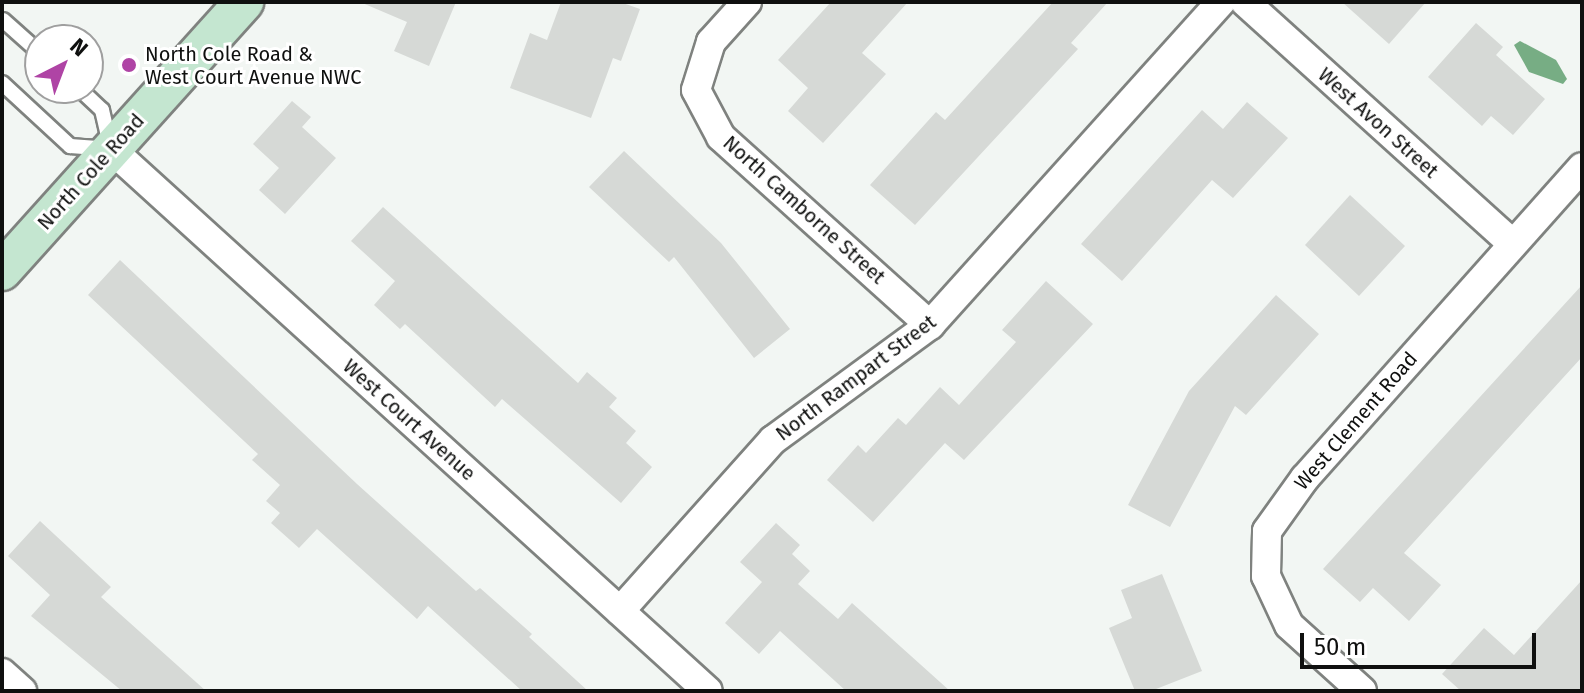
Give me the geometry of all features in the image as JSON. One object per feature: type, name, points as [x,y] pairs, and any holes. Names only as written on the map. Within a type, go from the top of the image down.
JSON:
[{"type":"main road","name":"North Cole Road","points":[[2,271],[244,2]]},
{"type":"street","name":"North Camborne Street","points":[[747,2],[711,42],[696,90],[721,137],[930,325]]},
{"type":"street","name":"North Rampart Street","points":[[620,611],[773,440],[930,325],[1221,2]]},
{"type":"street","name":"West Avon Street","points":[[1245,2],[1512,243]]},
{"type":"street","name":"West Court Avenue","points":[[111,149],[708,691]]},
{"type":"street","name":"West Clement Road","points":[[1362,691],[1289,625],[1266,576],[1267,531],[1283,503],[1582,167]]},
{"type":"street","points":[[2,673],[22,691]]},
{"type":"lane","points":[[2,19],[24,39]]},
{"type":"lane","points":[[2,83],[70,146],[111,149],[102,110],[95,104]]},
{"type":"shaded area","points":[[1520,41],[1556,60],[1567,79],[1563,84],[1529,72],[1514,45]]},
{"type":"building","points":[[360,2],[456,2],[429,66],[394,51],[407,22]]},
{"type":"building","points":[[561,2],[620,2],[640,9],[621,61],[613,58],[591,118],[510,88],[530,33],[547,40]]},
{"type":"building","points":[[831,2],[908,2],[862,53],[886,74],[823,143],[788,111],[808,88],[778,60]]},
{"type":"building","points":[[1053,2],[1108,2],[1071,43],[1078,49],[915,225],[870,185],[936,112],[945,120]]},
{"type":"building","points":[[1342,2],[1426,2],[1389,44]]},
{"type":"building","points":[[1476,23],[1503,47],[1496,55],[1545,99],[1513,135],[1491,116],[1482,126],[1428,77]]},
{"type":"building","points":[[292,101],[311,117],[302,127],[336,158],[285,214],[259,190],[279,168],[253,144]]},
{"type":"building","points":[[1247,102],[1288,138],[1233,198],[1212,180],[1122,281],[1081,244],[1202,110],[1223,129]]},
{"type":"building","points":[[624,151],[721,243],[790,329],[754,358],[674,257],[669,262],[589,187]]},
{"type":"building","points":[[1350,195],[1405,246],[1359,296],[1305,245]]},
{"type":"building","points":[[383,207],[578,383],[587,372],[617,398],[609,407],[636,431],[626,443],[652,467],[621,503],[502,399],[495,407],[405,324],[400,329],[374,305],[395,281],[351,241]]},
{"type":"building","points":[[120,260],[357,484],[476,591],[480,588],[532,634],[529,637],[588,691],[522,691],[428,606],[417,619],[317,529],[299,548],[271,523],[280,513],[266,501],[280,485],[252,460],[258,454],[88,295]]},
{"type":"building","points":[[1046,281],[1093,324],[964,460],[945,443],[873,522],[827,480],[858,445],[866,453],[898,418],[906,425],[940,387],[959,405],[1016,342],[1002,330]]},
{"type":"building","points":[[1582,285],[1582,357],[1404,553],[1441,585],[1409,621],[1373,588],[1360,602],[1323,569]]},
{"type":"building","points":[[1276,295],[1319,334],[1246,415],[1235,406],[1170,527],[1128,505],[1189,391]]},
{"type":"building","points":[[40,521],[111,587],[101,597],[206,691],[122,691],[31,616],[50,595],[8,556]]},
{"type":"building","points":[[776,523],[800,545],[792,554],[810,571],[798,584],[838,619],[852,603],[950,691],[846,691],[780,631],[759,654],[725,623],[762,582],[740,562]]},
{"type":"building","points":[[1162,574],[1202,671],[1151,691],[1135,691],[1109,628],[1132,618],[1121,590]]},
{"type":"building","points":[[1582,580],[1582,691],[1461,691],[1442,674],[1484,628],[1514,655]]},
{"type":"place","name":"North Cole Road & West Court Avenue NWC","points":[[129,65]]}]
